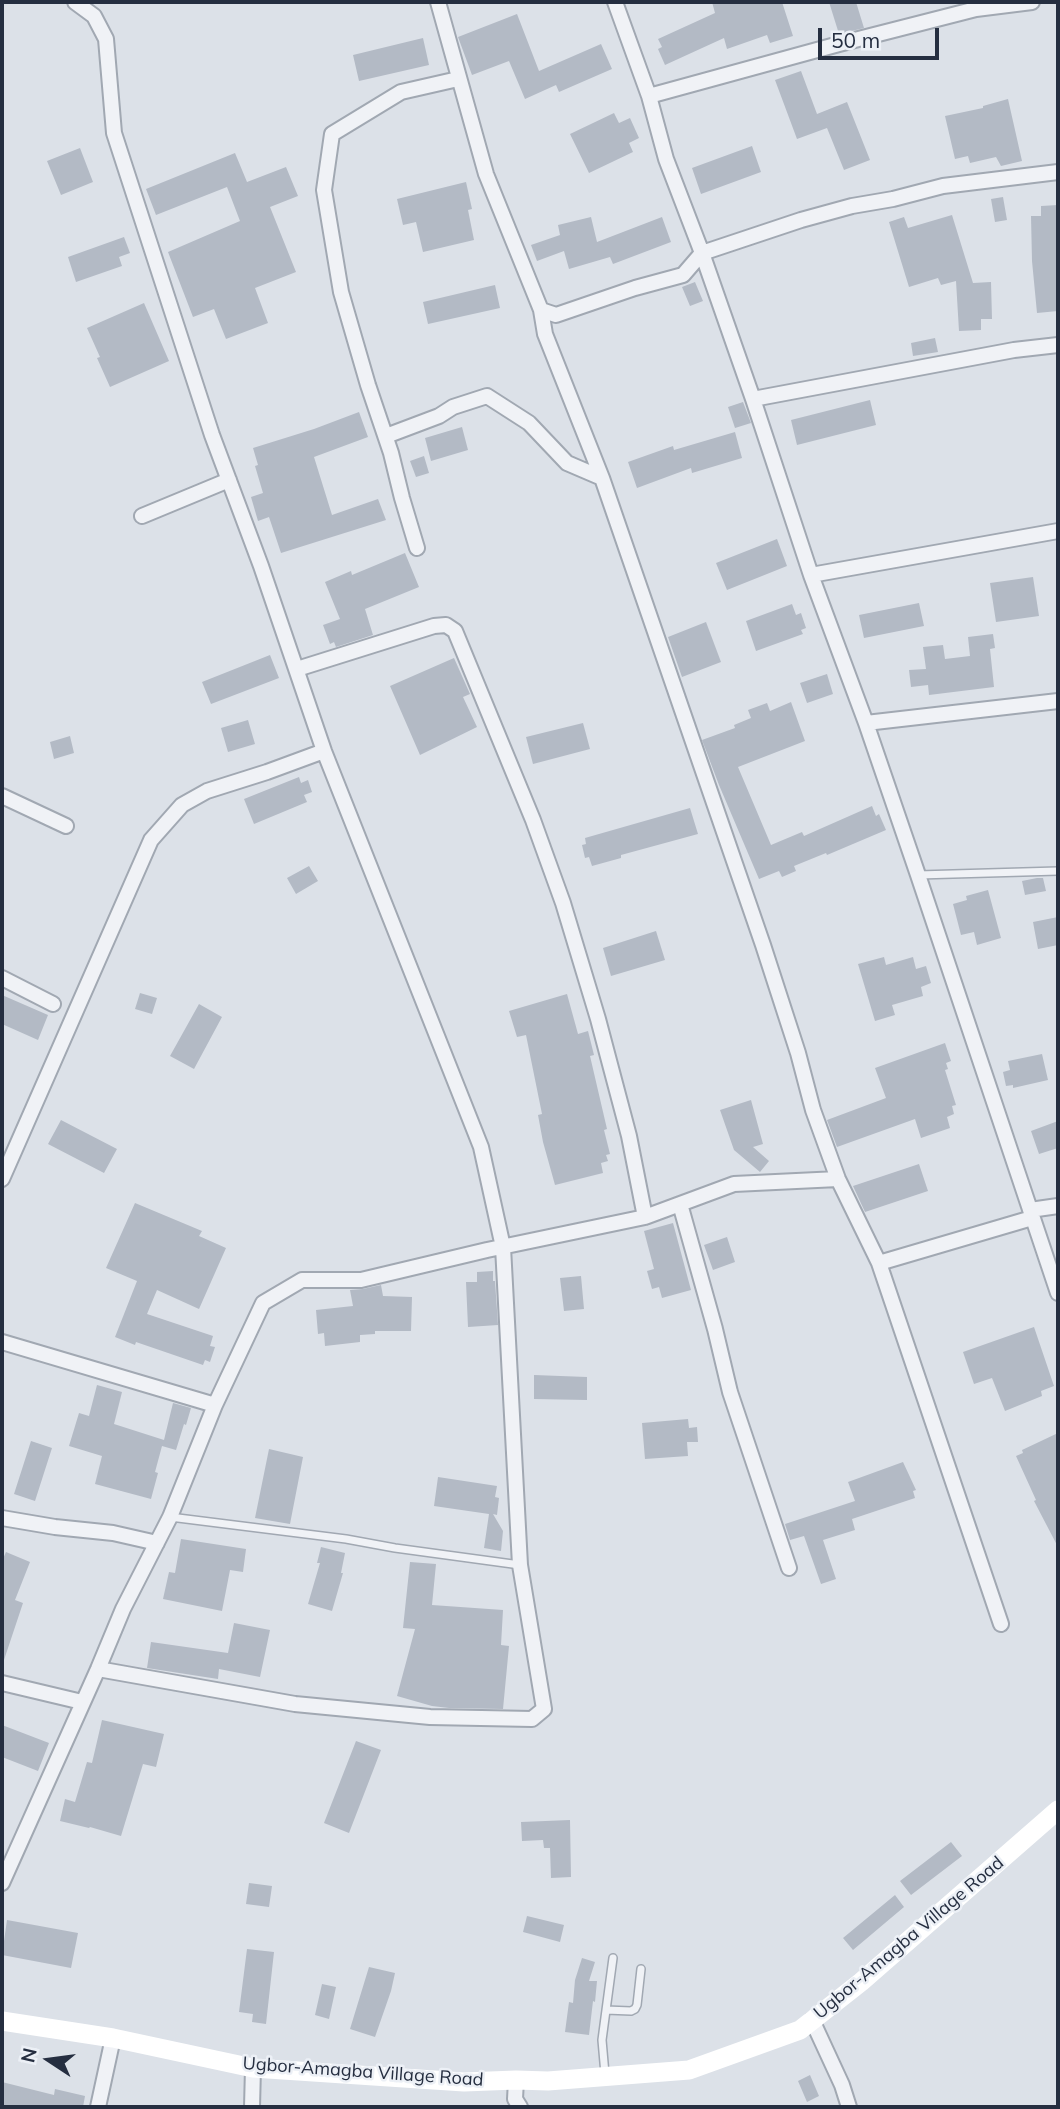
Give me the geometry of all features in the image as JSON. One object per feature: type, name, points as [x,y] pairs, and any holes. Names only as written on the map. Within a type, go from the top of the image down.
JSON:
[{"type":"street","points":[[75,2],[94,16],[106,39],[114,133],[212,435],[324,751],[481,1147],[503,1247],[520,1565],[544,1709],[532,1719],[430,1717],[295,1704],[99,1669]]},
{"type":"street","points":[[438,2],[486,174],[541,310],[545,334],[602,478],[763,945],[798,1053],[813,1110],[838,1178],[879,1263],[1001,1624]]},
{"type":"street","points":[[615,2],[811,575],[866,723],[1058,1293]]},
{"type":"street","points":[[649,96],[964,12],[1032,2]]},
{"type":"street","points":[[417,548],[386,436],[341,292],[324,190],[332,134],[401,92],[458,79]]},
{"type":"street","points":[[541,310],[556,315],[683,275],[702,253],[852,206],[943,186],[1058,172]]},
{"type":"street","points":[[753,400],[1014,350],[1058,345]]},
{"type":"street","points":[[386,436],[439,416],[453,407],[487,396],[529,423],[567,463],[602,478]]},
{"type":"street","points":[[142,516],[229,480]]},
{"type":"street","points":[[811,575],[1058,531]]},
{"type":"street","points":[[297,669],[434,626],[446,625],[455,631],[533,820],[563,903],[629,1136],[645,1217]]},
{"type":"street","points":[[866,723],[1058,701]]},
{"type":"street","points":[[3,1173],[151,840],[182,805],[207,792],[324,751]]},
{"type":"street","points":[[2,796],[66,826]]},
{"type":"street","points":[[2,978],[53,1004]]},
{"type":"street","points":[[2,1883],[99,1669],[123,1609],[170,1517],[215,1405],[262,1303],[302,1280],[361,1280],[645,1217],[734,1184],[838,1178]]},
{"type":"street","points":[[680,1204],[730,1392],[789,1568]]},
{"type":"street","points":[[879,1263],[1058,1206]]},
{"type":"street","points":[[2,1342],[215,1405]]},
{"type":"street","points":[[2,1518],[113,1533],[157,1543]]},
{"type":"street","points":[[2,1683],[82,1702]]},
{"type":"street","name":"Ugbor-Amagba Village Road","points":[[2,2021],[113,2038],[253,2068],[464,2082],[605,2078],[689,2070],[800,2030],[861,1982],[1058,1810]]},
{"type":"street","points":[[812,2020],[842,2085],[849,2107]]},
{"type":"street","points":[[98,2107],[113,2038]]},
{"type":"street","points":[[252,2107],[253,2068]]},
{"type":"street","points":[[516,2080],[515,2099],[520,2107]]},
{"type":"lane","points":[[918,875],[1058,871]]},
{"type":"lane","points":[[170,1517],[346,1539],[520,1565]]},
{"type":"lane","points":[[605,2078],[602,2040],[613,1958]]},
{"type":"lane","points":[[606,2010],[635,2009],[641,1969]]},
{"type":"building","points":[[712,2],[782,2],[793,36],[770,43],[767,35],[727,49],[724,38],[665,65],[658,49],[662,47],[658,39],[715,13]]},
{"type":"building","points":[[829,2],[856,2],[864,28],[839,34]]},
{"type":"building","points":[[517,14],[539,71],[601,44],[612,69],[559,92],[556,85],[525,99],[509,61],[472,75],[458,37]]},
{"type":"building","points":[[423,38],[429,65],[359,81],[353,55]]},
{"type":"building","points":[[801,71],[817,114],[847,102],[870,160],[844,170],[827,128],[797,139],[775,80]]},
{"type":"building","points":[[1008,99],[1022,161],[1001,166],[996,157],[970,163],[968,156],[955,159],[945,116],[983,108]]},
{"type":"building","points":[[614,113],[619,123],[630,118],[639,138],[629,143],[633,152],[589,173],[570,134]]},
{"type":"building","points":[[752,146],[761,172],[701,194],[692,168]]},
{"type":"building","points":[[80,148],[93,182],[61,195],[47,161]]},
{"type":"building","points":[[235,153],[247,182],[286,167],[298,196],[270,207],[296,272],[255,288],[268,323],[226,339],[214,309],[193,317],[168,252],[240,221],[227,187],[156,215],[146,189]]},
{"type":"building","points":[[466,182],[472,209],[468,210],[474,240],[423,252],[416,222],[403,225],[397,199]]},
{"type":"building","points":[[1003,197],[1007,220],[995,222],[991,199]]},
{"type":"building","points":[[1058,205],[1058,311],[1037,313],[1031,216],[1041,216],[1041,206]]},
{"type":"building","points":[[952,215],[973,283],[991,282],[992,319],[981,319],[981,330],[959,331],[956,281],[941,285],[938,278],[909,287],[889,222],[904,217],[908,228]]},
{"type":"building","points":[[591,217],[597,242],[662,217],[671,242],[613,264],[610,257],[569,269],[564,251],[537,261],[531,245],[560,235],[558,225]]},
{"type":"building","points":[[124,237],[130,253],[119,257],[122,266],[76,282],[68,257]]},
{"type":"building","points":[[695,282],[703,301],[690,306],[682,287]]},
{"type":"building","points":[[495,285],[500,308],[428,324],[423,302]]},
{"type":"building","points":[[144,303],[169,361],[110,387],[87,328]]},
{"type":"building","points":[[935,338],[938,352],[913,356],[911,343]]},
{"type":"building","points":[[870,400],[876,425],[797,445],[791,420]]},
{"type":"building","points":[[743,402],[751,423],[735,428],[728,407]]},
{"type":"building","points":[[359,412],[368,437],[314,457],[332,515],[378,499],[386,520],[281,553],[269,517],[258,521],[251,497],[263,493],[253,448]]},
{"type":"building","points":[[462,427],[468,450],[431,461],[425,438]]},
{"type":"building","points":[[735,432],[742,458],[692,473],[691,468],[637,488],[628,462],[673,446],[674,450]]},
{"type":"building","points":[[424,456],[429,473],[416,477],[410,461]]},
{"type":"building","points":[[777,539],[787,566],[727,590],[716,563]]},
{"type":"building","points":[[405,553],[419,587],[365,609],[373,635],[336,647],[334,642],[330,644],[323,625],[340,619],[325,582],[351,571],[352,575]]},
{"type":"building","points":[[1033,577],[1039,616],[996,622],[990,583]]},
{"type":"building","points":[[919,603],[924,626],[864,638],[859,615]]},
{"type":"building","points":[[792,604],[796,615],[801,613],[806,628],[801,630],[803,634],[756,651],[746,621]]},
{"type":"building","points":[[706,622],[721,662],[682,677],[668,637]]},
{"type":"building","points":[[993,634],[995,648],[990,649],[994,687],[929,695],[928,685],[911,687],[909,670],[926,669],[923,647],[943,645],[945,659],[970,656],[968,637]]},
{"type":"building","points":[[270,655],[279,678],[211,704],[202,682]]},
{"type":"building","points":[[454,658],[470,694],[463,697],[477,727],[420,755],[390,686]]},
{"type":"building","points":[[827,674],[833,694],[807,703],[800,683]]},
{"type":"building","points":[[791,702],[805,741],[738,767],[771,845],[802,832],[804,836],[872,806],[886,830],[794,866],[796,871],[782,877],[779,871],[759,879],[702,740],[735,728],[734,725],[751,718],[748,710],[767,703],[770,711]]},
{"type":"building","points":[[248,720],[255,744],[228,752],[221,728]]},
{"type":"building","points":[[583,723],[590,749],[533,764],[526,737]]},
{"type":"building","points":[[70,736],[74,753],[54,759],[50,742]]},
{"type":"building","points":[[299,777],[301,783],[308,780],[312,792],[304,795],[307,802],[254,824],[244,799]]},
{"type":"building","points":[[690,808],[698,834],[621,855],[621,858],[592,866],[589,857],[585,858],[582,845],[586,844],[585,838]]},
{"type":"building","points":[[309,866],[318,881],[296,894],[287,878]]},
{"type":"building","points":[[1043,878],[1046,891],[1025,895],[1022,881]]},
{"type":"building","points":[[988,890],[1001,938],[977,945],[974,932],[961,935],[953,904],[967,900],[966,896]]},
{"type":"building","points":[[1058,917],[1058,945],[1038,949],[1033,922]]},
{"type":"building","points":[[656,931],[665,960],[611,976],[603,948]]},
{"type":"building","points":[[884,957],[886,965],[913,957],[916,969],[926,966],[931,983],[921,987],[923,996],[892,1005],[895,1015],[875,1021],[858,964]]},
{"type":"building","points":[[140,993],[157,998],[152,1014],[135,1009]]},
{"type":"building","points":[[567,994],[578,1034],[588,1031],[594,1055],[590,1056],[610,1154],[606,1155],[608,1161],[601,1163],[603,1173],[555,1185],[543,1142],[538,1115],[542,1114],[526,1035],[517,1037],[509,1011]]},
{"type":"building","points":[[2,995],[48,1015],[38,1040],[2,1024]]},
{"type":"building","points":[[199,1004],[222,1017],[194,1069],[170,1056]]},
{"type":"building","points":[[945,1043],[951,1061],[946,1063],[948,1069],[945,1070],[956,1105],[952,1106],[954,1114],[947,1117],[950,1128],[921,1138],[915,1119],[837,1147],[827,1120],[886,1098],[875,1068]]},
{"type":"building","points":[[1042,1054],[1048,1080],[1013,1088],[1013,1085],[1006,1086],[1003,1072],[1010,1070],[1008,1061]]},
{"type":"building","points":[[751,1100],[763,1144],[753,1147],[769,1161],[760,1172],[734,1150],[720,1110]]},
{"type":"building","points":[[61,1120],[117,1149],[104,1173],[48,1144]]},
{"type":"building","points":[[1058,1121],[1058,1148],[1039,1154],[1031,1131]]},
{"type":"building","points":[[919,1164],[928,1191],[865,1212],[853,1186]]},
{"type":"building","points":[[135,1203],[202,1231],[199,1236],[226,1248],[199,1309],[157,1290],[147,1314],[213,1336],[210,1346],[215,1347],[210,1362],[205,1360],[203,1365],[115,1337],[137,1281],[106,1268]]},
{"type":"building","points":[[673,1223],[691,1290],[662,1298],[659,1287],[652,1289],[647,1271],[654,1269],[644,1231]]},
{"type":"building","points":[[727,1237],[735,1262],[713,1270],[704,1245]]},
{"type":"building","points":[[493,1271],[498,1325],[468,1327],[466,1282],[477,1282],[477,1272]]},
{"type":"building","points":[[581,1276],[584,1309],[564,1311],[560,1278]]},
{"type":"building","points":[[381,1285],[383,1296],[412,1297],[411,1331],[375,1331],[375,1334],[360,1335],[360,1342],[325,1346],[324,1333],[318,1334],[316,1310],[353,1306],[350,1290]]},
{"type":"building","points":[[1034,1327],[1054,1386],[1041,1391],[1042,1396],[1005,1411],[992,1378],[974,1384],[963,1352]]},
{"type":"building","points":[[534,1375],[587,1377],[587,1400],[534,1399]]},
{"type":"building","points":[[97,1385],[122,1392],[114,1424],[164,1440],[173,1403],[191,1408],[176,1450],[162,1446],[151,1499],[95,1484],[102,1456],[69,1446],[79,1413],[89,1416]]},
{"type":"building","points":[[688,1419],[689,1428],[697,1427],[698,1442],[687,1442],[688,1456],[645,1459],[642,1423]]},
{"type":"building","points":[[1058,1433],[1058,1547],[1034,1501],[1036,1500],[1016,1456],[1023,1453],[1022,1450]]},
{"type":"building","points":[[31,1441],[52,1448],[35,1501],[14,1494]]},
{"type":"building","points":[[269,1449],[303,1457],[290,1524],[255,1518]]},
{"type":"building","points":[[903,1462],[916,1490],[913,1491],[915,1498],[852,1519],[855,1530],[823,1540],[836,1579],[821,1584],[804,1536],[790,1540],[785,1524],[855,1501],[848,1482]]},
{"type":"building","points":[[438,1477],[497,1486],[497,1515],[493,1514],[503,1531],[501,1551],[484,1548],[489,1514],[434,1506]]},
{"type":"building","points":[[181,1539],[246,1549],[243,1572],[230,1570],[222,1611],[163,1599],[169,1572],[175,1573]]},
{"type":"building","points":[[321,1547],[345,1553],[343,1573],[332,1611],[308,1604],[320,1563],[317,1563]]},
{"type":"building","points":[[6,1552],[30,1562],[15,1600],[23,1603],[2,1660],[2,1561]]},
{"type":"building","points":[[410,1562],[436,1564],[432,1605],[503,1610],[501,1645],[509,1646],[503,1709],[432,1706],[397,1696],[415,1629],[403,1628]]},
{"type":"building","points":[[234,1623],[270,1630],[260,1677],[219,1669],[218,1679],[147,1668],[151,1642],[228,1653]]},
{"type":"building","points":[[102,1720],[164,1734],[156,1767],[143,1764],[121,1836],[60,1821],[65,1799],[75,1802],[87,1762],[92,1763]]},
{"type":"building","points":[[2,1725],[49,1743],[38,1771],[2,1757]]},
{"type":"building","points":[[356,1741],[381,1750],[349,1833],[324,1823]]},
{"type":"building","points":[[570,1820],[571,1877],[551,1878],[550,1848],[544,1848],[543,1840],[522,1841],[521,1822]]},
{"type":"building","points":[[951,1842],[962,1856],[911,1895],[900,1881]]},
{"type":"building","points":[[249,1883],[272,1886],[269,1907],[246,1904]]},
{"type":"building","points":[[895,1895],[904,1907],[853,1950],[843,1938]]},
{"type":"building","points":[[527,1916],[564,1925],[560,1942],[523,1932]]},
{"type":"building","points":[[7,1920],[78,1933],[71,1968],[2,1955]]},
{"type":"building","points":[[247,1949],[274,1952],[266,2024],[252,2022],[253,2014],[239,2012]]},
{"type":"building","points":[[582,1958],[595,1962],[589,1981],[597,1981],[589,2035],[565,2032],[569,2002],[573,2003],[575,1980]]},
{"type":"building","points":[[369,1967],[395,1973],[375,2037],[350,2029]]},
{"type":"building","points":[[322,1984],[336,1987],[329,2019],[315,2015]]},
{"type":"building","points":[[810,2075],[819,2096],[807,2102],[798,2081]]},
{"type":"building","points":[[2,2082],[54,2095],[55,2089],[85,2096],[83,2107],[2,2107]]}]
